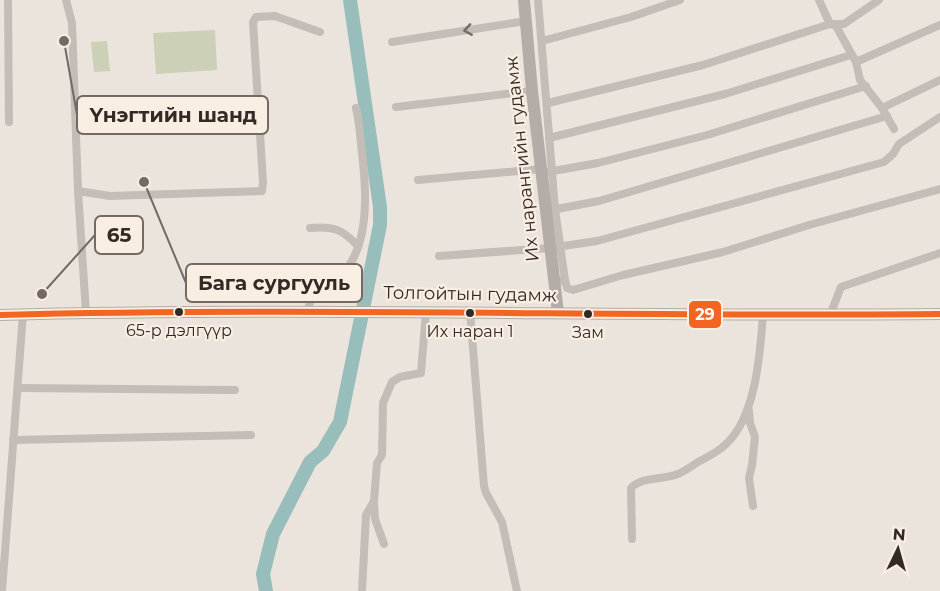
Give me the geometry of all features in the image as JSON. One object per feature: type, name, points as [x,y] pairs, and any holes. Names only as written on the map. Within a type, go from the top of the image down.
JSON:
[{"type":"main road","name":"Их нарангийн гудамж","points":[[524,0],[532,91],[560,281],[558,313]]},
{"type":"main road","name":"Толгойтын гудамж","points":[[0,315],[383,311],[763,315],[940,314]]},
{"type":"street","points":[[8,0],[9,122]]},
{"type":"street","points":[[66,0],[72,23],[78,191],[86,313]]},
{"type":"street","points":[[538,0],[548,103],[549,138],[545,171]]},
{"type":"street","points":[[542,40],[631,17],[680,0]]},
{"type":"street","points":[[819,0],[830,24],[836,26],[853,58],[860,80],[882,108],[894,129]]},
{"type":"street","points":[[548,103],[703,65],[830,24],[844,24],[879,0]]},
{"type":"street","points":[[78,191],[110,196],[262,191],[253,22],[256,17],[275,16],[320,32]]},
{"type":"street","points":[[392,42],[526,21]]},
{"type":"street","points":[[549,138],[725,94],[853,58],[940,25]]},
{"type":"street","points":[[882,108],[940,80]]},
{"type":"street","points":[[418,180],[545,171],[598,163],[707,135],[866,86]]},
{"type":"street","points":[[396,107],[532,91]]},
{"type":"street","points":[[312,312],[313,293],[342,275],[352,261],[358,246],[366,210],[366,188],[356,108]]},
{"type":"street","points":[[551,210],[599,201],[639,190],[887,116]]},
{"type":"street","points":[[439,256],[556,248],[597,242],[884,162],[899,144],[940,117]]},
{"type":"street","points":[[560,281],[573,290],[623,275],[723,252],[809,225],[940,189]]},
{"type":"street","points":[[310,228],[323,227],[345,232],[358,246]]},
{"type":"street","points":[[830,315],[841,287],[940,253]]},
{"type":"street","points":[[384,544],[375,519],[374,501],[377,463],[382,455],[383,403],[392,382],[400,377],[421,373],[426,311]]},
{"type":"street","points":[[470,311],[484,486],[502,522],[517,591]]},
{"type":"street","points":[[2,591],[23,314]]},
{"type":"street","points":[[632,539],[631,488],[636,483],[678,474],[724,447],[740,426],[748,407],[761,341],[763,315]]},
{"type":"street","points":[[18,388],[235,390]]},
{"type":"street","points":[[748,407],[755,437],[749,478],[753,506]]},
{"type":"street","points":[[12,441],[251,435]]},
{"type":"street","points":[[362,591],[366,515],[374,501]]},
{"type":"green space","points":[[215,30],[217,70],[156,74],[153,33]]},
{"type":"green space","points":[[107,41],[110,71],[94,72],[91,42]]},
{"type":"waterway","points":[[266,591],[263,574],[273,534],[310,462],[323,451],[340,422],[380,225],[380,207],[350,0]]},
{"type":"transit line","name":"29","points":[[0,315],[235,312],[940,314]]},
{"type":"place","name":"Үнэгтийн шанд","points":[[64,41]]},
{"type":"place","name":"Бага сургууль","points":[[144,182]]},
{"type":"place","name":"65","points":[[42,294]]},
{"type":"place","name":"65-р дэлгүүр","points":[[179,312]]},
{"type":"place","name":"Их наран 1","points":[[470,313]]},
{"type":"place","name":"Зам","points":[[588,314]]}]
